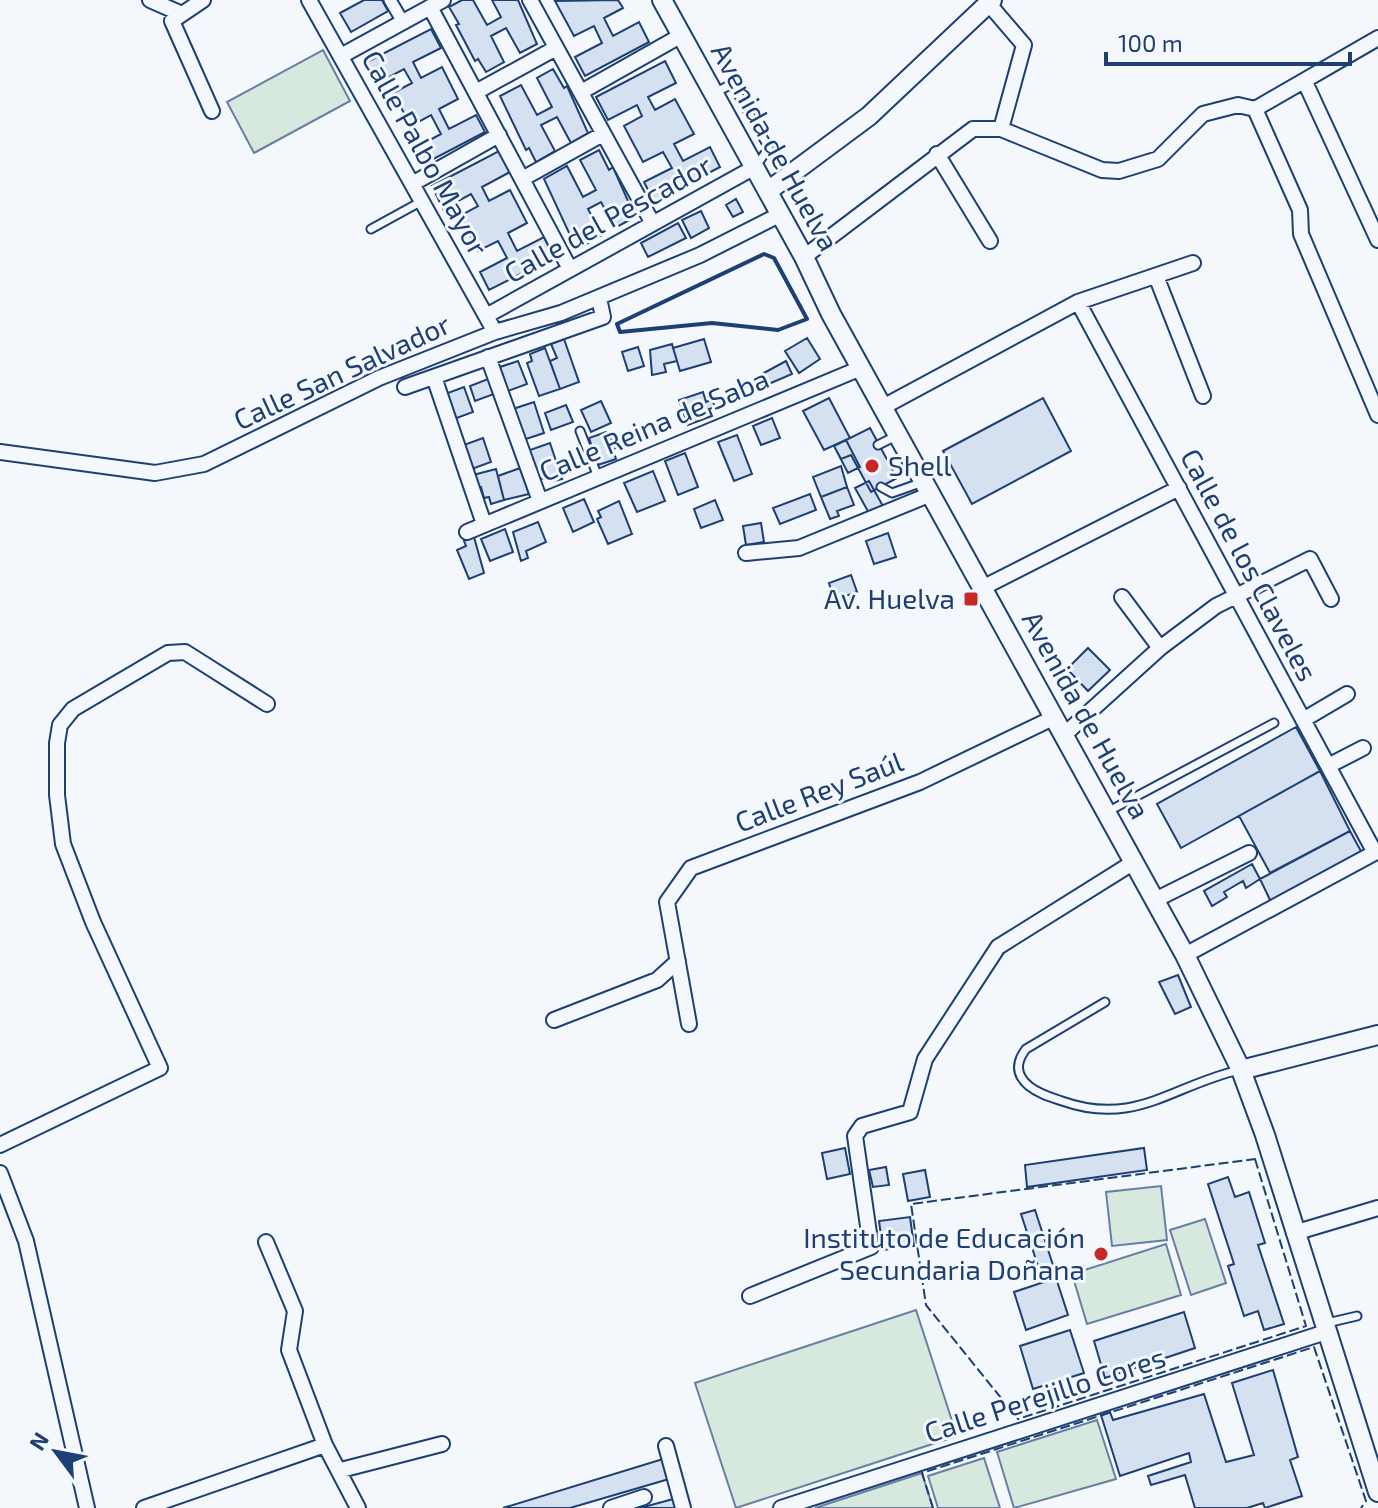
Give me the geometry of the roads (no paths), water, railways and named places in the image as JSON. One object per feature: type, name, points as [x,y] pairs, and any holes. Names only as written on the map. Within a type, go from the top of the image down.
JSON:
[{"type":"street","points":[[150,0],[182,14]]},
{"type":"street","points":[[203,0],[172,21],[212,111]]},
{"type":"street","name":"Calle Palbo Mayor","points":[[309,0],[495,332]]},
{"type":"street","points":[[390,0],[403,22]]},
{"type":"street","points":[[530,0],[652,222]]},
{"type":"street","name":"Avenida de Huelva","points":[[662,0],[1185,955],[1241,1070],[1265,1135],[1325,1328],[1376,1468],[1378,1492]]},
{"type":"street","points":[[768,191],[869,116],[990,2],[1024,45],[1001,129]]},
{"type":"street","points":[[341,56],[437,4],[476,92],[570,269]]},
{"type":"street","points":[[581,92],[682,35]]},
{"type":"street","points":[[804,257],[973,129],[1001,129],[1102,170],[1119,171],[1158,159],[1203,114],[1238,105],[1255,109],[1378,38]]},
{"type":"street","points":[[476,92],[556,48]]},
{"type":"street","points":[[1305,82],[1378,240]]},
{"type":"street","points":[[1255,109],[1300,210],[1301,234],[1378,415]]},
{"type":"street","points":[[522,179],[603,134]]},
{"type":"street","points":[[412,184],[499,135]]},
{"type":"street","points":[[937,154],[990,241]]},
{"type":"street","name":"Calle del Pescador","points":[[486,316],[755,167]]},
{"type":"street","name":"Calle San Salvador","points":[[0,452],[155,473],[204,464],[379,378],[495,332],[561,313],[599,298],[700,255],[781,214]]},
{"type":"street","points":[[883,407],[1078,302],[1193,263]]},
{"type":"street","points":[[1156,276],[1203,396]]},
{"type":"street","points":[[405,387],[603,317],[599,298]]},
{"type":"street","name":"Calle de los Claveles","points":[[1078,302],[1376,852]]},
{"type":"street","points":[[488,357],[540,501]]},
{"type":"street","name":"Calle Reina de Saba","points":[[467,532],[861,368]]},
{"type":"street","points":[[434,377],[484,524]]},
{"type":"street","points":[[746,553],[799,548],[927,488]]},
{"type":"street","points":[[984,587],[1179,488]]},
{"type":"street","points":[[1065,734],[1160,648],[1235,594],[1310,559],[1331,599]]},
{"type":"street","points":[[1122,597],[1160,648]]},
{"type":"street","points":[[0,1145],[160,1068],[93,922],[63,844],[57,795],[60,725],[73,709],[168,653],[185,652],[267,704]]},
{"type":"street","points":[[1303,720],[1347,694]]},
{"type":"street","name":"Calle Rey Saúl","points":[[689,1024],[667,902],[691,868],[920,782],[1055,717]]},
{"type":"street","points":[[1328,766],[1363,748]]},
{"type":"street","points":[[1185,955],[1376,852]]},
{"type":"street","points":[[1155,900],[1249,853]]},
{"type":"street","points":[[750,1296],[871,1247],[855,1136],[862,1126],[910,1112],[925,1059],[998,947],[1134,862]]},
{"type":"street","points":[[554,1020],[657,980],[678,961]]},
{"type":"street","points":[[1241,1070],[1378,1035]]},
{"type":"street","points":[[0,1173],[26,1241],[87,1508]]},
{"type":"street","points":[[1294,1233],[1378,1208]]},
{"type":"street","points":[[266,1242],[295,1311],[289,1350],[325,1445],[341,1470],[358,1508]]},
{"type":"street","name":"Calle Perejillo Cores","points":[[781,1508],[1325,1328]]},
{"type":"street","points":[[341,1470],[442,1444]]},
{"type":"street","points":[[144,1508],[325,1445]]},
{"type":"street","points":[[666,1446],[683,1508]]},
{"type":"street","points":[[611,1508],[644,1497]]},
{"type":"lane","points":[[371,229],[422,201]]},
{"type":"lane","points":[[580,431],[598,477]]},
{"type":"lane","points":[[878,445],[898,435]]},
{"type":"lane","points":[[881,487],[892,493],[927,488]]},
{"type":"lane","points":[[1107,812],[1274,723]]},
{"type":"lane","points":[[1105,1002],[1026,1049],[1019,1059],[1018,1070],[1023,1081],[1036,1092],[1083,1109],[1109,1112],[1138,1107],[1218,1075],[1241,1070]]},
{"type":"lane","points":[[1325,1328],[1357,1316]]},
{"type":"place","name":"Shell","points":[[872,466]]},
{"type":"place","name":"Av. Huelva","points":[[971,599]]},
{"type":"place","name":"Instituto de Educación Secundaria Doñana","points":[[1101,1254]]}]
